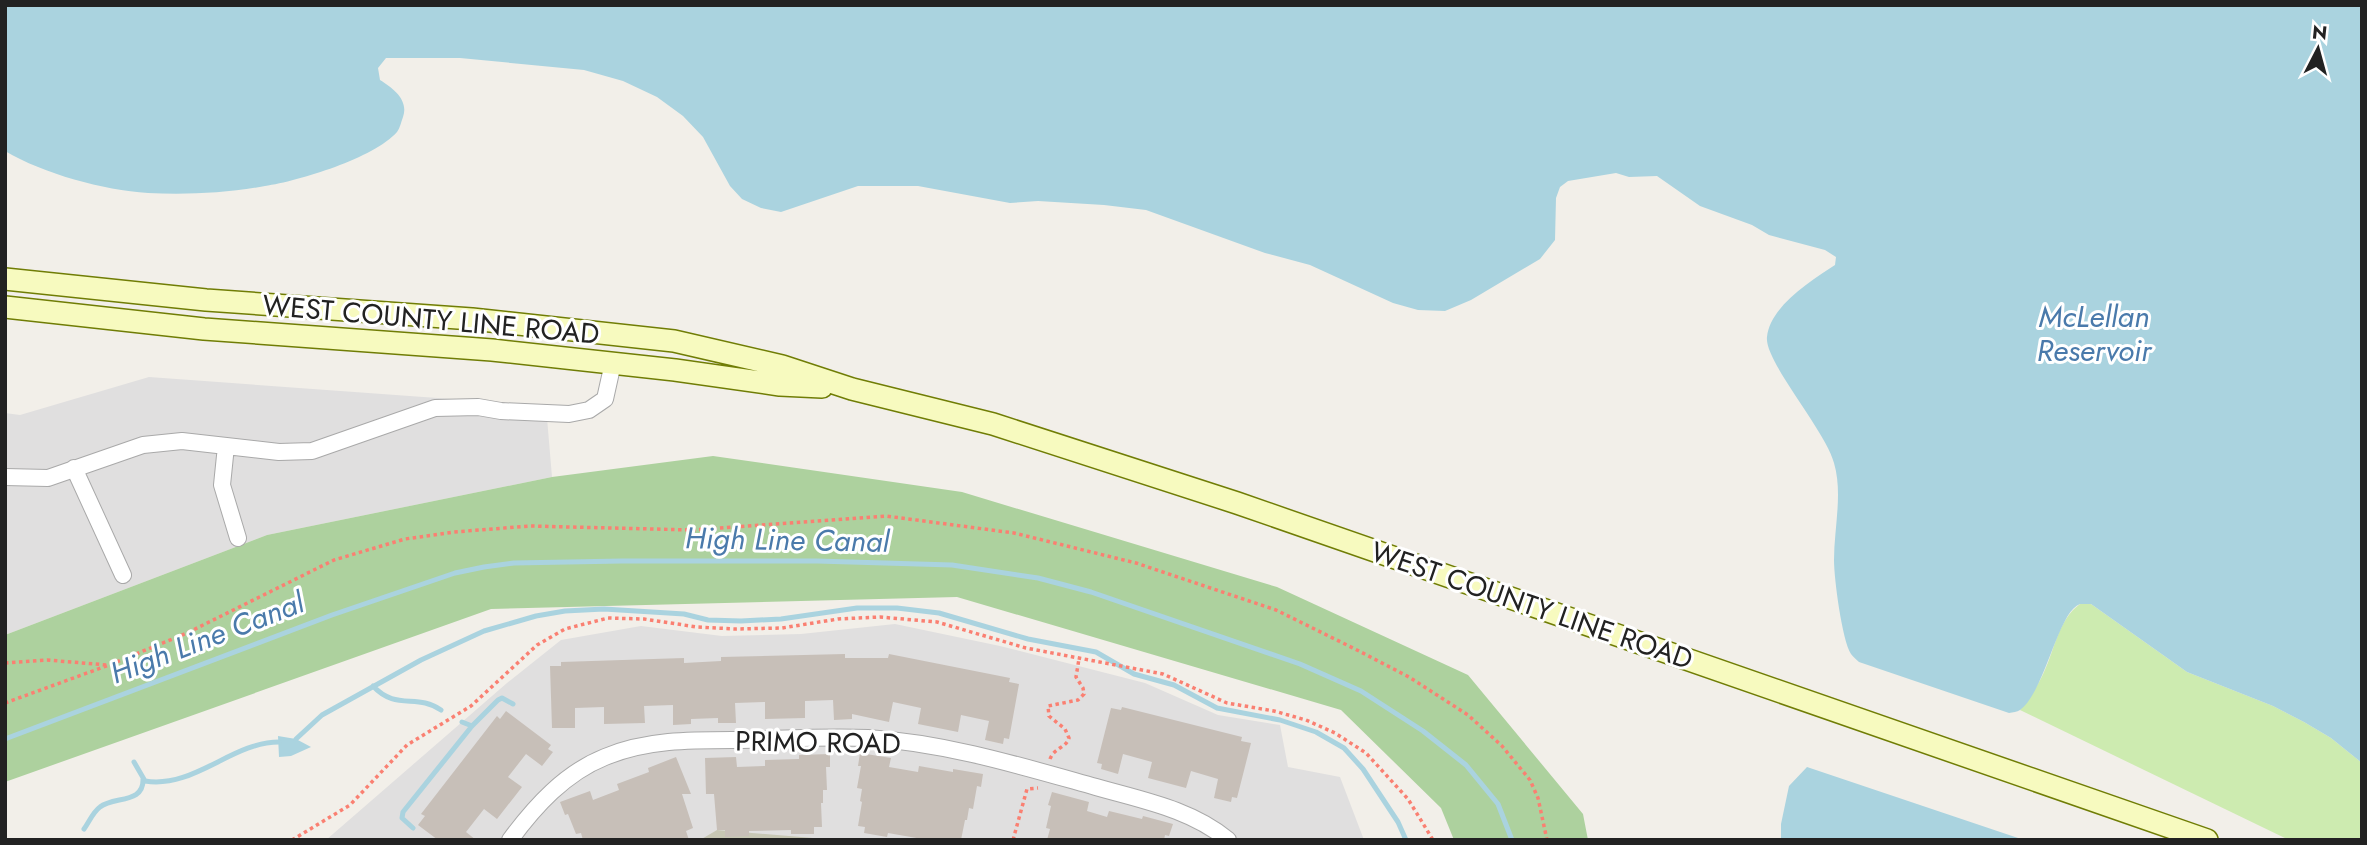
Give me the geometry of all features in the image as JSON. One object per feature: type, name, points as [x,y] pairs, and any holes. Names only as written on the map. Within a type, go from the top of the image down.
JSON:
[{"type":"main road","name":"WEST COUNTY LINE ROAD","points":[[5,279],[206,300],[472,319],[674,341],[782,366],[852,389],[993,424],[1186,486],[2177,834],[2207,840]]},
{"type":"main road","name":"WEST COUNTY LINE ROAD","points":[[5,307],[204,329],[492,350],[780,385],[852,389]]},
{"type":"street","points":[[5,477],[48,478],[143,444],[182,441],[279,452],[312,450],[435,408],[478,407],[501,411],[569,414],[589,410],[605,398],[613,363]]},
{"type":"street","points":[[226,446],[222,485],[238,538]]},
{"type":"street","points":[[74,468],[124,575]]},
{"type":"street","name":"PRIMO ROAD","points":[[510,840],[543,799],[573,775],[604,757],[659,743],[869,738],[920,744],[1046,773],[1180,812],[1216,830],[1228,840]]},
{"type":"path","points":[[5,703],[187,633],[334,560],[405,539],[530,526],[693,530],[886,516],[1014,533],[1136,563],[1276,610],[1409,677],[1468,715],[1502,746],[1530,780],[1538,798],[1547,840]]},
{"type":"path","points":[[292,840],[350,805],[407,745],[471,706],[537,645],[565,629],[594,620],[626,618],[662,620],[713,629],[757,629],[857,617],[896,617],[954,626],[1026,648],[1163,674],[1227,703],[1290,715],[1335,733],[1356,745],[1391,779],[1415,808],[1433,840]]},
{"type":"path","points":[[5,663],[34,659],[109,665]]},
{"type":"path","points":[[1013,840],[1027,789],[1036,789],[1042,784],[1051,755],[1066,744],[1069,738],[1065,729],[1049,716],[1048,706],[1078,700],[1084,694],[1076,677],[1079,659]]},
{"type":"shaded area","points":[[149,377],[546,406],[552,477],[267,535],[5,635],[5,413],[20,415]]},
{"type":"shaded area","points":[[895,624],[1000,646],[1145,683],[1218,715],[1280,725],[1288,767],[1340,777],[1364,840],[326,840],[507,683],[561,640],[641,626],[722,636],[801,634]]},
{"type":"shaded area","points":[[717,830],[837,840],[700,840]]},
{"type":"green space","points":[[713,456],[962,492],[1277,587],[1468,675],[1583,814],[1588,840],[1454,840],[1441,808],[1341,710],[957,597],[491,609],[5,782],[5,635],[267,535],[552,477]]},
{"type":"green space","points":[[2080,604],[2091,604],[2187,672],[2273,706],[2304,722],[2331,738],[2362,763],[2362,840],[2289,840],[2020,710],[2042,677],[2062,626]]},
{"type":"water","name":"McLellan Reservoir","points":[[5,5],[2362,5],[2362,763],[2331,738],[2304,722],[2273,706],[2187,672],[2091,604],[2080,604],[2072,610],[2037,687],[2029,701],[2016,712],[2009,713],[1859,662],[1848,647],[1837,594],[1834,560],[1838,487],[1834,463],[1820,433],[1775,362],[1767,337],[1770,326],[1784,305],[1804,286],[1835,265],[1836,257],[1825,250],[1769,235],[1752,225],[1700,206],[1657,176],[1629,177],[1616,173],[1568,181],[1560,187],[1556,198],[1555,240],[1540,259],[1471,300],[1445,311],[1418,310],[1393,303],[1310,265],[1265,253],[1146,210],[1038,201],[1010,203],[918,186],[858,186],[781,212],[761,208],[742,199],[730,186],[703,137],[683,116],[657,97],[623,81],[584,70],[460,58],[386,58],[378,68],[380,80],[402,100],[403,117],[397,132],[386,142],[354,159],[316,174],[279,183],[207,193],[148,193],[93,184],[56,174],[5,151]]},
{"type":"water","points":[[278,736],[296,739],[311,747],[291,756],[279,757]]},
{"type":"water","points":[[1807,767],[2024,840],[1781,840],[1781,824],[1789,786]]},
{"type":"building","points":[[845,654],[845,658],[888,658],[889,654],[1010,678],[1009,682],[1019,684],[1009,739],[1004,738],[1003,744],[985,740],[989,721],[961,715],[958,732],[918,724],[921,708],[893,702],[889,722],[852,714],[852,719],[834,720],[833,700],[805,701],[805,718],[765,719],[765,702],[735,703],[736,723],[718,723],[718,718],[691,719],[691,724],[673,725],[673,705],[644,706],[645,723],[604,724],[604,707],[575,708],[575,728],[552,728],[550,666],[561,666],[561,662],[684,658],[684,663],[721,661],[721,657]]},
{"type":"building","points":[[1122,707],[1242,737],[1241,741],[1251,743],[1237,798],[1232,797],[1231,802],[1214,798],[1218,779],[1191,771],[1186,788],[1148,778],[1152,762],[1123,754],[1118,774],[1101,769],[1102,764],[1097,763],[1111,708],[1121,710]]},
{"type":"building","points":[[506,711],[551,745],[548,749],[553,752],[542,766],[526,754],[508,777],[522,787],[497,819],[484,809],[466,832],[476,840],[438,840],[418,825],[425,816],[421,814],[497,716],[500,719]]},
{"type":"building","points":[[860,753],[891,758],[889,767],[918,772],[919,766],[983,774],[981,787],[977,786],[973,809],[969,808],[965,820],[961,840],[928,840],[888,833],[887,837],[864,833],[865,827],[858,826],[862,802],[862,789],[857,788],[861,766],[858,766]]},
{"type":"building","points":[[830,754],[830,767],[826,767],[827,790],[823,790],[821,803],[822,827],[814,827],[814,834],[791,834],[791,830],[749,831],[749,836],[725,837],[725,830],[717,830],[714,794],[706,794],[705,758],[736,757],[737,767],[765,766],[765,760],[799,759],[799,755]]},
{"type":"building","points":[[676,757],[691,794],[682,794],[693,828],[686,831],[689,840],[583,840],[581,833],[576,834],[560,802],[590,791],[593,800],[619,790],[617,784],[649,772],[648,768]]},
{"type":"building","points":[[1052,792],[1089,802],[1087,811],[1107,817],[1109,811],[1173,824],[1169,836],[1165,835],[1164,840],[1047,840],[1050,829],[1046,828],[1051,806],[1048,805]]},
{"type":"waterway","name":"High Line Canal","points":[[5,739],[332,615],[455,573],[484,567],[514,563],[622,561],[817,561],[952,565],[1038,578],[1091,592],[1300,664],[1361,691],[1423,731],[1466,765],[1498,804],[1512,840]]},
{"type":"waterway","points":[[296,739],[322,715],[421,660],[484,631],[536,616],[604,609],[741,621],[781,619],[857,608],[897,608],[939,613],[1028,639],[1096,652],[1134,674],[1174,685],[1217,708],[1280,720],[1316,732],[1344,748],[1363,769],[1398,822],[1406,840]]},
{"type":"waterway","points":[[373,686],[390,698],[432,705],[441,710]]},
{"type":"waterway","points":[[413,828],[402,818],[403,812],[472,726],[498,700],[502,698],[513,704]]},
{"type":"waterway","points":[[462,722],[472,726]]},
{"type":"waterway","points":[[134,762],[145,781],[163,782],[197,772],[245,749],[279,742]]},
{"type":"waterway","points":[[84,829],[100,807],[139,792],[143,779]]}]
